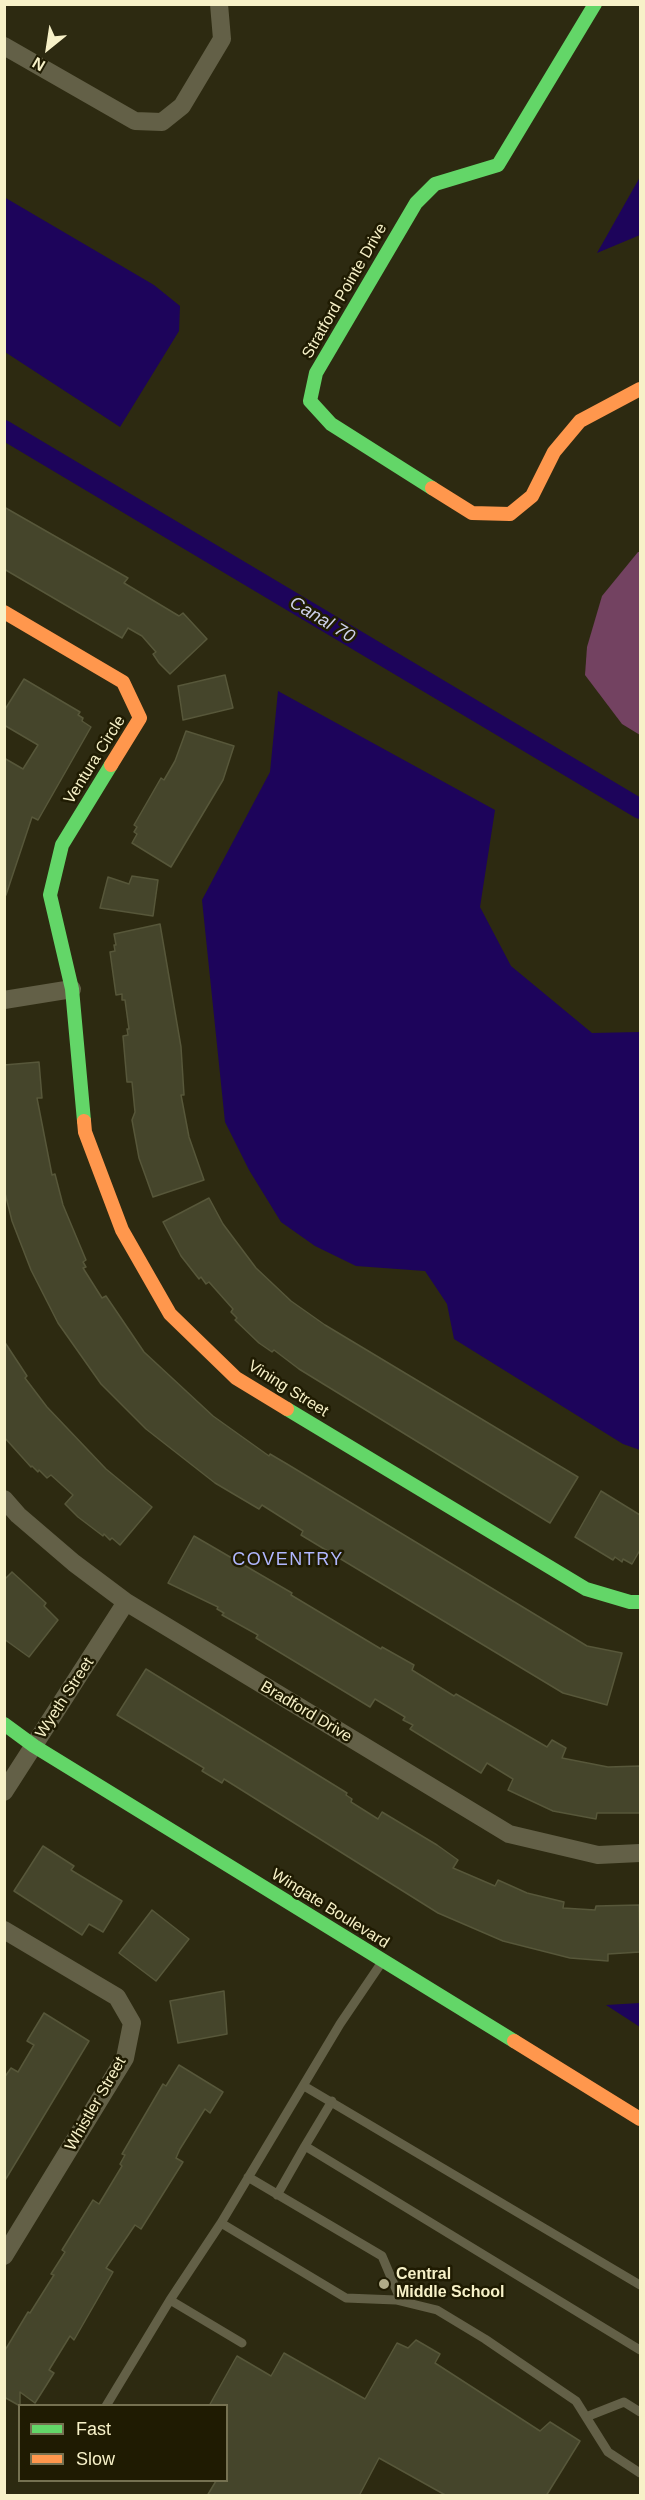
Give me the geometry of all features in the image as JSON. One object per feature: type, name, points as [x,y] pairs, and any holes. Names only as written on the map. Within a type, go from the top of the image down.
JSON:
[{"type":"street","points":[[4,46],[135,121],[162,122],[182,106],[222,39],[219,4]]},
{"type":"street","name":"Stratford Pointe Drive","points":[[595,4],[498,165],[435,184],[416,203],[316,373],[310,401],[331,424],[472,513],[510,514],[532,496],[554,452],[580,421],[640,389]]},
{"type":"street","name":"Ventura Circle","points":[[4,612],[123,682],[140,718],[62,845],[50,895],[72,989]]},
{"type":"street","points":[[4,1000],[72,989]]},
{"type":"street","name":"Vining Street","points":[[72,989],[80,1054],[85,1132],[122,1230],[170,1314],[236,1378],[586,1589],[630,1602],[640,1602]]},
{"type":"street","name":"Bradford Drive","points":[[4,1499],[18,1515],[74,1563],[126,1602],[508,1834],[598,1855],[640,1853]]},
{"type":"street","name":"Wyeth Street","points":[[4,1792],[126,1602]]},
{"type":"street","name":"Wingate Boulevard","points":[[4,1724],[34,1746],[640,2119]]},
{"type":"street","name":"Whistler Street","points":[[4,1930],[117,1997],[132,2023],[125,2058],[4,2256]]},
{"type":"lane","points":[[106,2404],[170,2300],[221,2223],[340,2024],[383,1960]]},
{"type":"lane","points":[[304,2086],[640,2285]]},
{"type":"lane","points":[[277,2195],[332,2101]]},
{"type":"lane","points":[[305,2146],[640,2350]]},
{"type":"lane","points":[[248,2177],[382,2256],[401,2301]]},
{"type":"lane","points":[[221,2223],[346,2298],[401,2301],[436,2310],[486,2339],[576,2401],[608,2452],[640,2473]]},
{"type":"lane","points":[[170,2300],[242,2343]]},
{"type":"lane","points":[[586,2417],[624,2402],[640,2412]]},
{"type":"shaded area","points":[[640,177],[640,235],[597,253]]},
{"type":"shaded area","points":[[4,197],[154,285],[180,306],[179,331],[120,427],[5,352]]},
{"type":"shaded area","points":[[640,552],[640,735],[622,724],[585,675],[587,647],[602,596]]},
{"type":"shaded area","points":[[278,691],[495,810],[480,907],[511,966],[592,1033],[640,1032],[640,1450],[623,1444],[454,1339],[447,1304],[425,1271],[356,1266],[315,1246],[281,1222],[249,1170],[225,1122],[202,900],[270,772]]},
{"type":"shaded area","points":[[640,2003],[640,2027],[606,2005]]},
{"type":"building","points":[[4,507],[128,578],[124,583],[179,616],[183,613],[207,639],[170,674],[159,663],[153,654],[156,652],[142,636],[128,628],[122,638],[4,569]]},
{"type":"building","points":[[225,675],[233,708],[183,720],[178,686]]},
{"type":"building","points":[[24,679],[80,712],[78,715],[83,718],[82,721],[91,727],[38,820],[32,817],[6,895],[4,758],[23,769],[38,745],[4,725],[4,711]]},
{"type":"building","points":[[186,731],[234,746],[223,780],[171,867],[132,843],[137,834],[134,832],[137,827],[134,825],[161,778],[164,780],[175,761]]},
{"type":"building","points":[[132,876],[158,880],[153,916],[100,908],[108,877],[129,884]]},
{"type":"building","points":[[160,924],[181,1047],[184,1095],[181,1095],[189,1137],[204,1180],[153,1197],[139,1158],[132,1120],[135,1112],[132,1082],[127,1082],[123,1036],[128,1035],[127,1029],[129,1029],[125,1000],[122,1000],[122,994],[116,995],[110,952],[115,951],[114,934]]},
{"type":"building","points":[[39,1062],[42,1098],[37,1098],[52,1175],[55,1174],[63,1205],[86,1260],[83,1262],[86,1267],[83,1268],[102,1298],[106,1296],[144,1352],[213,1416],[269,1456],[270,1454],[287,1464],[587,1646],[622,1653],[607,1705],[563,1693],[301,1535],[303,1531],[262,1505],[259,1509],[215,1483],[146,1429],[101,1384],[58,1323],[31,1270],[12,1221],[4,1189],[4,1065]]},
{"type":"building","points":[[209,1198],[223,1224],[256,1268],[291,1301],[325,1325],[578,1477],[550,1523],[299,1369],[274,1350],[272,1352],[259,1343],[235,1320],[237,1318],[231,1312],[233,1309],[209,1282],[206,1284],[201,1277],[199,1279],[181,1256],[163,1222]]},
{"type":"building","points":[[4,1341],[27,1376],[25,1378],[47,1407],[106,1469],[152,1507],[120,1545],[112,1538],[110,1540],[104,1534],[103,1536],[78,1517],[65,1504],[73,1495],[51,1475],[47,1478],[39,1470],[38,1472],[31,1467],[4,1437]]},
{"type":"building","points":[[601,1491],[640,1515],[640,1550],[632,1564],[623,1559],[622,1562],[615,1557],[613,1560],[575,1537]]},
{"type":"building","points":[[194,1536],[292,1593],[291,1595],[381,1649],[382,1647],[414,1665],[412,1670],[454,1696],[456,1694],[547,1747],[552,1740],[566,1748],[562,1758],[608,1767],[640,1766],[640,1813],[597,1813],[596,1819],[553,1811],[508,1790],[513,1779],[487,1763],[481,1773],[410,1729],[413,1725],[403,1720],[405,1717],[375,1699],[370,1707],[256,1638],[258,1635],[222,1615],[224,1613],[217,1609],[218,1607],[168,1583]]},
{"type":"building","points":[[12,1572],[46,1603],[44,1606],[58,1620],[29,1657],[4,1639],[4,1580]]},
{"type":"building","points":[[146,1669],[347,1793],[346,1795],[352,1799],[351,1802],[378,1819],[382,1812],[437,1845],[458,1860],[453,1868],[495,1886],[498,1880],[527,1893],[564,1902],[563,1908],[595,1910],[596,1906],[639,1905],[640,1952],[608,1954],[608,1961],[570,1958],[503,1941],[438,1913],[224,1779],[222,1783],[202,1771],[204,1768],[117,1715]]},
{"type":"building","points":[[43,1846],[74,1866],[71,1870],[122,1901],[103,1932],[89,1924],[82,1935],[14,1891]]},
{"type":"building","points":[[152,1910],[189,1939],[156,1981],[119,1953]]},
{"type":"building","points":[[224,1991],[227,2034],[178,2043],[170,2001]]},
{"type":"building","points":[[44,2013],[89,2041],[4,2182],[4,2078],[11,2068],[18,2072],[34,2045],[27,2041]]},
{"type":"building","points":[[179,2065],[223,2092],[210,2113],[205,2109],[180,2149],[176,2158],[183,2162],[141,2229],[135,2225],[106,2268],[113,2272],[74,2340],[70,2336],[49,2370],[54,2373],[35,2403],[20,2392],[20,2404],[18,2405],[4,2397],[4,2352],[54,2275],[51,2274],[65,2252],[62,2250],[93,2200],[99,2204],[122,2166],[120,2164],[125,2155],[122,2154],[163,2084],[166,2086]]},
{"type":"building","points":[[416,2340],[440,2354],[435,2363],[540,2431],[550,2422],[580,2441],[546,2496],[447,2496],[379,2458],[359,2496],[207,2496],[215,2482],[228,2482],[228,2404],[210,2404],[237,2356],[271,2376],[284,2353],[365,2399],[397,2343],[408,2348]]},
{"type":"waterway","name":"Canal 70","points":[[4,430],[640,809]]},
{"type":"traffic: fast","points":[[432,488],[331,424],[310,401],[316,373],[416,203],[435,184],[498,165],[595,4]]},
{"type":"traffic: fast","points":[[84,1121],[72,989],[50,895],[62,845],[111,765]]},
{"type":"traffic: fast","points":[[287,1409],[586,1589],[630,1602],[640,1602]]},
{"type":"traffic: fast","points":[[4,1724],[34,1746],[514,2041]]},
{"type":"traffic: slow","points":[[432,488],[472,513],[510,514],[532,496],[554,452],[580,421],[640,389]]},
{"type":"traffic: slow","points":[[4,612],[123,682],[140,718],[111,765]]},
{"type":"traffic: slow","points":[[84,1121],[85,1132],[122,1230],[170,1314],[236,1378],[287,1409]]},
{"type":"traffic: slow","points":[[514,2041],[640,2119]]},
{"type":"place","name":"Central Middle School","points":[[384,2284]]},
{"type":"district","name":"COVENTRY","points":[[288,1560]]}]
